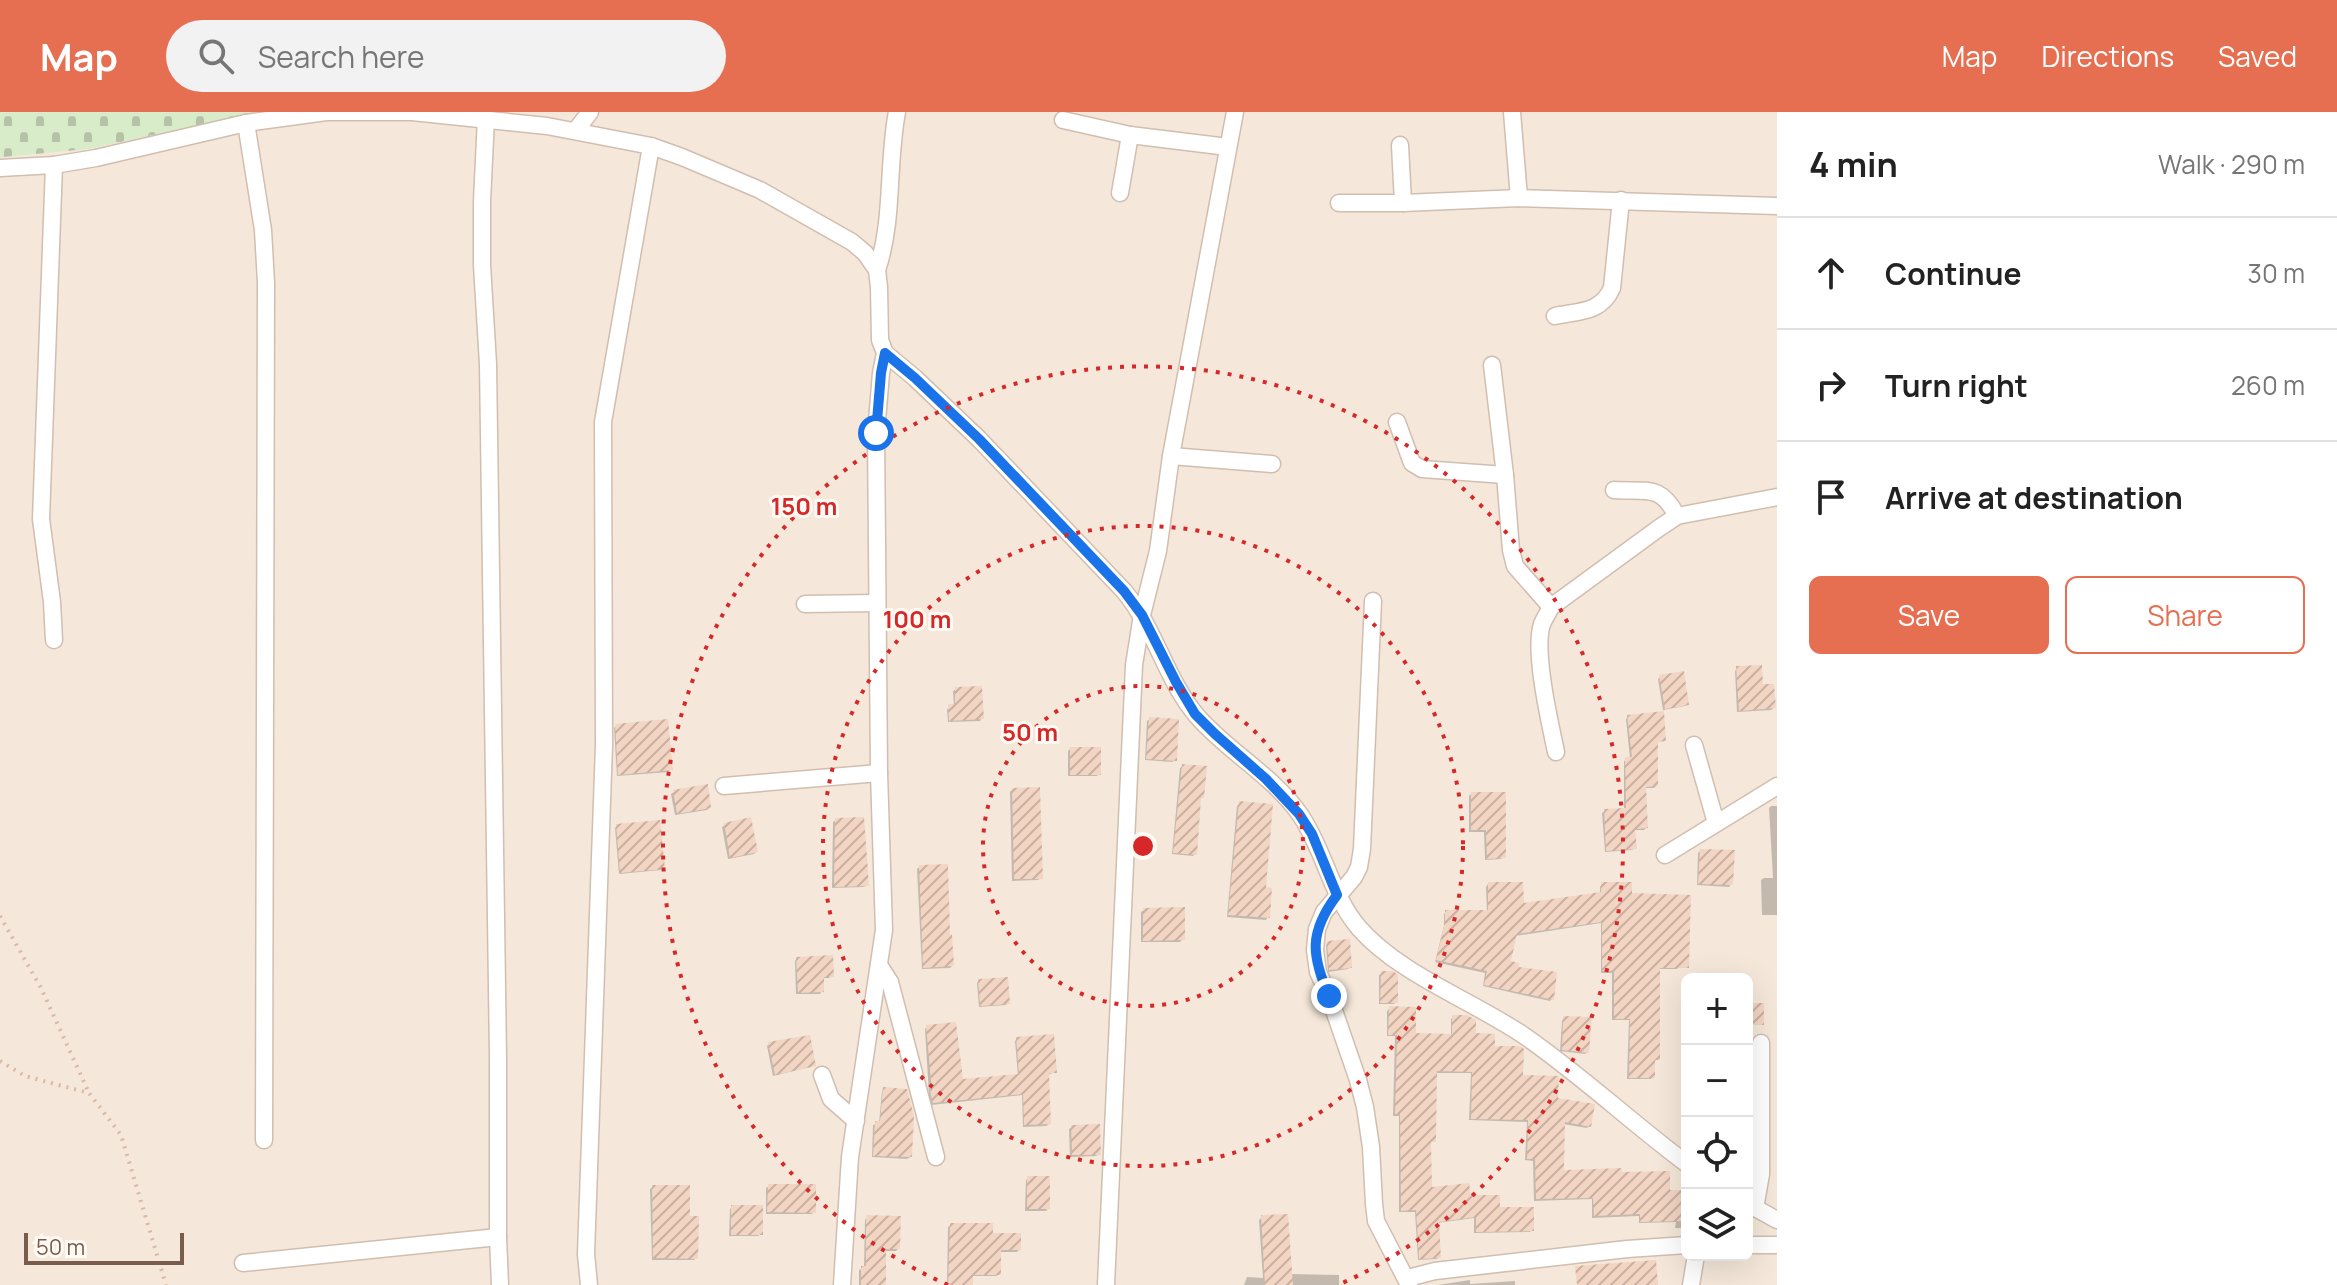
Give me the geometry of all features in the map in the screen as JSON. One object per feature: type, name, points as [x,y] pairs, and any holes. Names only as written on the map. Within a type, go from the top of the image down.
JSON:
[{"type":"street","points":[[0,168],[54,165],[96,158],[246,123],[326,112],[412,112],[549,119],[576,130],[651,146],[722,173],[811,217],[852,242],[877,270]]},
{"type":"street","points":[[576,130],[590,112]]},
{"type":"street","points":[[897,112],[885,241],[877,270],[880,340],[885,353],[979,439],[1124,591],[1142,615],[1195,714],[1275,787],[1299,814],[1312,834],[1337,895],[1360,930],[1407,967],[1526,1037],[1681,1159]]},
{"type":"street","points":[[1106,1285],[1134,665],[1142,615],[1158,551],[1171,456],[1235,112]]},
{"type":"street","points":[[1512,112],[1519,198]]},
{"type":"street","points":[[486,118],[482,239],[489,395],[500,1285]]},
{"type":"street","points":[[1063,120],[1130,135],[1228,147]]},
{"type":"street","points":[[246,123],[263,230],[266,283],[264,1140]]},
{"type":"street","points":[[1120,193],[1130,135]]},
{"type":"street","points":[[1400,145],[1403,203]]},
{"type":"street","points":[[589,1285],[586,1254],[604,745],[603,422],[651,146]]},
{"type":"street","points":[[54,165],[41,519],[54,640]]},
{"type":"street","points":[[1339,203],[1519,198],[1777,206]]},
{"type":"street","points":[[1555,316],[1596,308],[1607,299],[1612,288],[1621,200]]},
{"type":"street","points":[[842,1285],[850,1157],[884,930],[876,603],[876,433],[885,353]]},
{"type":"street","points":[[1492,365],[1515,566],[1551,607]]},
{"type":"street","points":[[1397,422],[1412,463],[1422,469],[1505,475]]},
{"type":"street","points":[[1171,456],[1272,464]]},
{"type":"street","points":[[1614,490],[1657,492],[1668,500],[1677,516]]},
{"type":"street","points":[[1556,752],[1546,706],[1539,643],[1542,625],[1551,607],[1677,516],[1777,497]]},
{"type":"street","points":[[1373,601],[1362,849],[1354,877],[1324,912],[1317,929],[1315,950],[1318,972],[1339,1024],[1365,1107],[1376,1221],[1408,1282],[1435,1271],[1681,1245]]},
{"type":"street","points":[[805,604],[876,603]]},
{"type":"street","points":[[1694,745],[1716,823]]},
{"type":"street","points":[[724,786],[879,773]]},
{"type":"street","points":[[1665,855],[1777,786]]},
{"type":"street","points":[[879,965],[890,982],[936,1157]]},
{"type":"street","points":[[1753,1200],[1761,1174],[1761,1043]]},
{"type":"street","points":[[822,1075],[831,1099],[856,1121]]},
{"type":"street","points":[[1753,1207],[1777,1220]]},
{"type":"street","points":[[243,1263],[498,1237]]},
{"type":"street","points":[[1753,1245],[1777,1245]]},
{"type":"street","points":[[1691,1285],[1695,1261]]},
{"type":"path","points":[[0,916],[41,988],[89,1093],[121,1135],[166,1285]]},
{"type":"path","points":[[0,1061],[25,1076],[89,1093]]},
{"type":"shaded area","points":[[0,112],[1777,112],[1777,1285],[0,1285]]},
{"type":"green space","points":[[0,112],[260,112],[88,149],[0,157]]},
{"type":"building","points":[[1762,665],[1763,684],[1774,684],[1776,708],[1739,711],[1736,666]]},
{"type":"building","points":[[1684,671],[1689,705],[1665,709],[1659,675]]},
{"type":"building","points":[[982,686],[984,719],[949,721],[948,704],[955,704],[955,687]]},
{"type":"building","points":[[1664,711],[1666,741],[1658,742],[1658,786],[1646,787],[1648,828],[1635,829],[1637,849],[1606,851],[1604,809],[1626,808],[1625,757],[1632,757],[1627,715]]},
{"type":"building","points":[[1149,717],[1179,719],[1177,761],[1146,759]]},
{"type":"building","points":[[668,719],[673,770],[618,775],[615,724]]},
{"type":"building","points":[[1070,747],[1101,747],[1101,775],[1070,775]]},
{"type":"building","points":[[1182,764],[1207,766],[1197,855],[1173,853]]},
{"type":"building","points":[[708,784],[711,808],[677,814],[673,790]]},
{"type":"building","points":[[1040,787],[1043,879],[1014,879],[1012,788]]},
{"type":"building","points":[[1471,792],[1506,792],[1506,858],[1487,859],[1486,830],[1471,830]]},
{"type":"building","points":[[1239,801],[1273,804],[1266,887],[1272,888],[1270,918],[1228,915]]},
{"type":"building","points":[[751,817],[758,852],[730,858],[724,823]]},
{"type":"building","points":[[864,817],[869,886],[834,887],[835,818]]},
{"type":"building","points":[[660,820],[665,869],[620,873],[616,824]]},
{"type":"building","points":[[1700,849],[1735,850],[1733,885],[1698,884]]},
{"type":"building","points":[[948,864],[954,966],[923,968],[919,865]]},
{"type":"building","points":[[1488,882],[1523,882],[1524,903],[1601,892],[1601,882],[1632,882],[1632,893],[1691,895],[1689,968],[1660,968],[1660,1060],[1655,1060],[1655,1078],[1629,1078],[1630,1019],[1614,1019],[1614,971],[1602,971],[1602,922],[1517,934],[1511,961],[1519,963],[1519,967],[1557,972],[1554,1000],[1484,985],[1487,971],[1436,960],[1445,910],[1488,910]]},
{"type":"building","points":[[1185,907],[1185,940],[1143,941],[1143,908]]},
{"type":"building","points":[[1350,939],[1352,968],[1329,970],[1327,941]]},
{"type":"building","points":[[833,955],[834,977],[824,977],[824,992],[798,993],[796,957]]},
{"type":"building","points":[[1381,971],[1393,971],[1398,975],[1398,1003],[1380,1003]]},
{"type":"building","points":[[1008,977],[1010,1004],[980,1006],[978,979]]},
{"type":"building","points":[[1753,1003],[1764,1003],[1764,1025],[1753,1025]]},
{"type":"building","points":[[1389,1006],[1416,1007],[1416,1033],[1452,1034],[1452,1015],[1467,1015],[1476,1020],[1476,1033],[1495,1034],[1495,1046],[1520,1046],[1524,1049],[1523,1075],[1559,1076],[1558,1098],[1595,1104],[1591,1127],[1565,1122],[1564,1170],[1621,1168],[1622,1172],[1670,1171],[1670,1190],[1681,1190],[1681,1221],[1640,1222],[1640,1214],[1594,1216],[1593,1198],[1536,1199],[1535,1159],[1527,1159],[1528,1120],[1471,1119],[1472,1072],[1437,1071],[1436,1142],[1431,1142],[1432,1187],[1469,1183],[1471,1195],[1500,1195],[1500,1207],[1534,1207],[1534,1231],[1476,1232],[1476,1217],[1439,1222],[1441,1258],[1419,1259],[1416,1210],[1401,1211],[1400,1114],[1395,1114],[1397,1035],[1388,1035]]},
{"type":"building","points":[[1563,1016],[1592,1017],[1589,1053],[1562,1050]]},
{"type":"building","points":[[956,1022],[963,1079],[1019,1074],[1016,1037],[1054,1034],[1057,1073],[1049,1073],[1051,1124],[1024,1125],[1023,1094],[933,1103],[926,1025]]},
{"type":"building","points":[[810,1035],[816,1066],[775,1075],[768,1042]]},
{"type":"building","points":[[883,1087],[907,1089],[914,1116],[912,1157],[873,1156],[875,1121],[880,1121]]},
{"type":"building","points":[[1100,1124],[1101,1155],[1072,1155],[1071,1125]]},
{"type":"building","points":[[1027,1176],[1050,1176],[1050,1209],[1027,1209]]},
{"type":"building","points":[[768,1184],[816,1184],[816,1213],[767,1212]]},
{"type":"building","points":[[652,1185],[690,1185],[690,1216],[699,1216],[698,1259],[653,1258]]},
{"type":"building","points":[[731,1205],[763,1205],[763,1235],[731,1235]]},
{"type":"building","points":[[1288,1214],[1293,1285],[1265,1285],[1261,1215]]},
{"type":"building","points":[[866,1215],[901,1216],[900,1249],[886,1249],[886,1285],[861,1285],[861,1266],[866,1266]]},
{"type":"building","points":[[950,1223],[993,1223],[993,1233],[1021,1233],[1021,1250],[1001,1250],[1001,1275],[973,1275],[973,1285],[948,1285]]},
{"type":"building","points":[[1656,1260],[1658,1285],[1577,1285],[1575,1266]]},
{"type":"route","points":[[876,433],[885,353],[979,439],[1133,601],[1195,714],[1283,796],[1312,834],[1337,895],[1324,912],[1317,929],[1315,950],[1318,972],[1329,996]]}]
